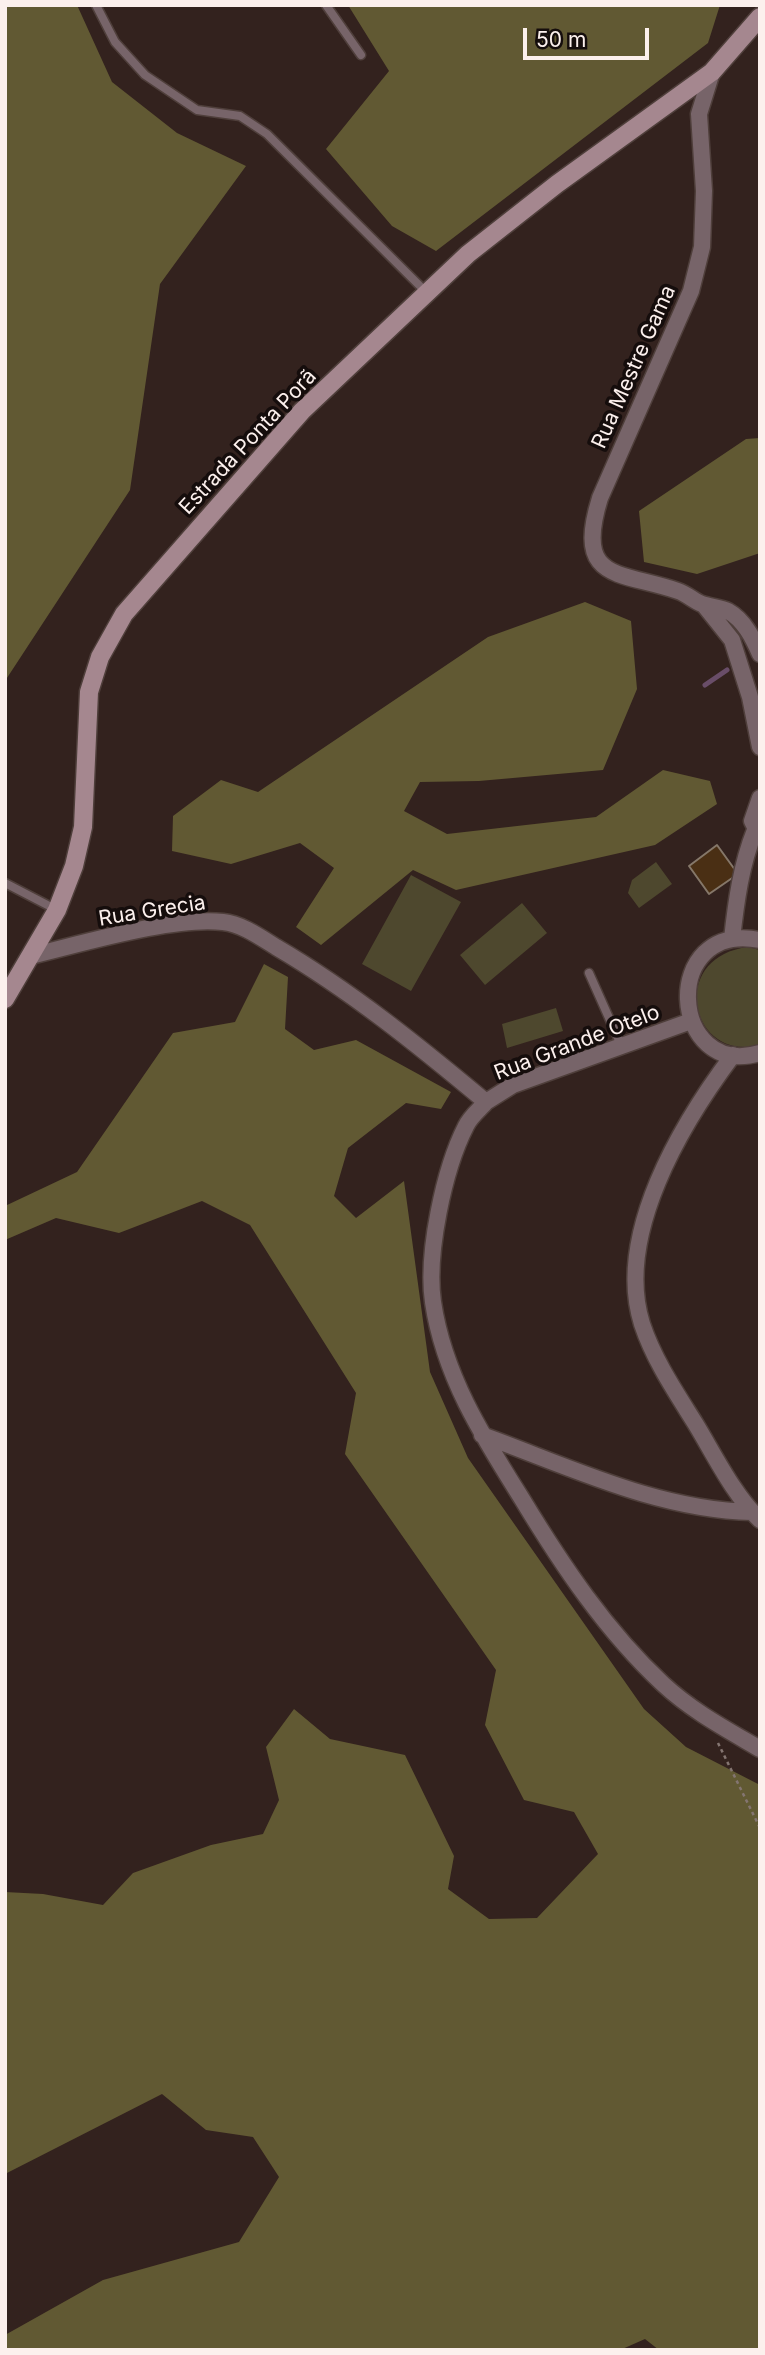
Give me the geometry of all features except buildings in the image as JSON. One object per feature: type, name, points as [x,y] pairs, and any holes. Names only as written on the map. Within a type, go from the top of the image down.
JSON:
[{"type":"main road","name":"Estrada Ponta Porã","points":[[5,999],[57,909],[74,866],[83,827],[89,692],[100,657],[124,614],[302,411],[468,254],[557,184],[712,72],[760,17]]},
{"type":"street","name":"Rua Mestre Gama","points":[[712,72],[699,114],[704,191],[702,247],[691,291],[600,498],[593,519],[592,542],[597,558],[608,572],[625,579],[679,592],[704,605],[727,610],[743,622],[760,654]]},
{"type":"street","name":"Rua Mestre Gama","points":[[704,605],[732,640],[750,697],[760,747]]},
{"type":"street","points":[[732,939],[746,853],[757,834],[752,821],[759,797]]},
{"type":"street","name":"Rua Grecia","points":[[30,956],[168,926],[202,921],[226,922],[251,932],[347,992]]},
{"type":"street","points":[[760,940],[732,939],[715,946],[700,958],[690,974],[686,992],[691,1021],[705,1040],[733,1055],[760,1053]]},
{"type":"street","name":"Rua Grande Otelo","points":[[347,992],[486,1102],[513,1085],[691,1021]]},
{"type":"street","points":[[733,1055],[706,1090],[646,1211],[638,1252],[638,1290],[641,1322],[656,1358],[756,1516]]},
{"type":"street","points":[[486,1102],[466,1124],[452,1164],[434,1252],[433,1300],[444,1348],[458,1390],[482,1435],[544,1535],[616,1635],[664,1685],[705,1717],[760,1749]]},
{"type":"street","points":[[482,1435],[675,1504],[756,1516]]},
{"type":"lane","points":[[96,5],[115,43],[145,75],[197,110],[240,116],[267,134],[428,294]]},
{"type":"lane","points":[[326,5],[362,55]]},
{"type":"lane","points":[[5,883],[57,909]]},
{"type":"lane","points":[[589,973],[622,1047]]},
{"type":"path","points":[[717,1742],[760,1828]]},
{"type":"shaded area","points":[[5,5],[77,5],[112,82],[177,133],[246,166],[160,284],[130,490],[5,681]]},
{"type":"shaded area","points":[[348,5],[720,5],[708,43],[436,251],[392,226],[326,149],[389,71]]},
{"type":"shaded area","points":[[760,438],[760,553],[697,574],[644,562],[639,511],[746,439]]},
{"type":"shaded area","points":[[585,602],[631,621],[637,689],[603,770],[479,781],[420,782],[404,811],[447,834],[596,817],[663,770],[710,781],[717,804],[655,845],[456,890],[413,870],[321,945],[296,927],[334,868],[300,843],[231,864],[172,851],[173,816],[221,780],[258,792],[488,637]]},
{"type":"shaded area","points":[[656,862],[672,884],[639,908],[628,893],[632,880]]},
{"type":"shaded area","points":[[411,875],[461,902],[411,991],[362,964]]},
{"type":"shaded area","points":[[522,903],[547,933],[485,985],[460,955]]},
{"type":"shaded area","points":[[748,947],[760,950],[760,1045],[736,1046],[717,1039],[704,1025],[697,1006],[698,987],[706,969],[722,955]]},
{"type":"shaded area","points":[[264,964],[288,977],[285,1029],[314,1050],[356,1040],[451,1092],[441,1109],[406,1103],[348,1148],[334,1196],[356,1218],[404,1181],[430,1372],[468,1458],[644,1709],[686,1747],[760,1785],[760,2350],[659,2350],[645,2339],[620,2350],[5,2350],[5,2335],[103,2280],[239,2242],[279,2177],[253,2137],[206,2130],[162,2094],[5,2174],[5,1892],[43,1894],[103,1905],[133,1873],[211,1845],[263,1834],[279,1800],[266,1747],[294,1709],[330,1739],[405,1755],[454,1856],[448,1889],[489,1919],[537,1918],[598,1854],[574,1812],[524,1800],[485,1725],[496,1670],[345,1454],[356,1393],[250,1225],[202,1201],[119,1233],[56,1218],[5,1240],[5,1206],[77,1172],[173,1033],[235,1022]]},
{"type":"shaded area","points":[[556,1008],[563,1031],[507,1048],[502,1024]]},
{"type":"waterway","points":[[705,685],[727,670]]}]
